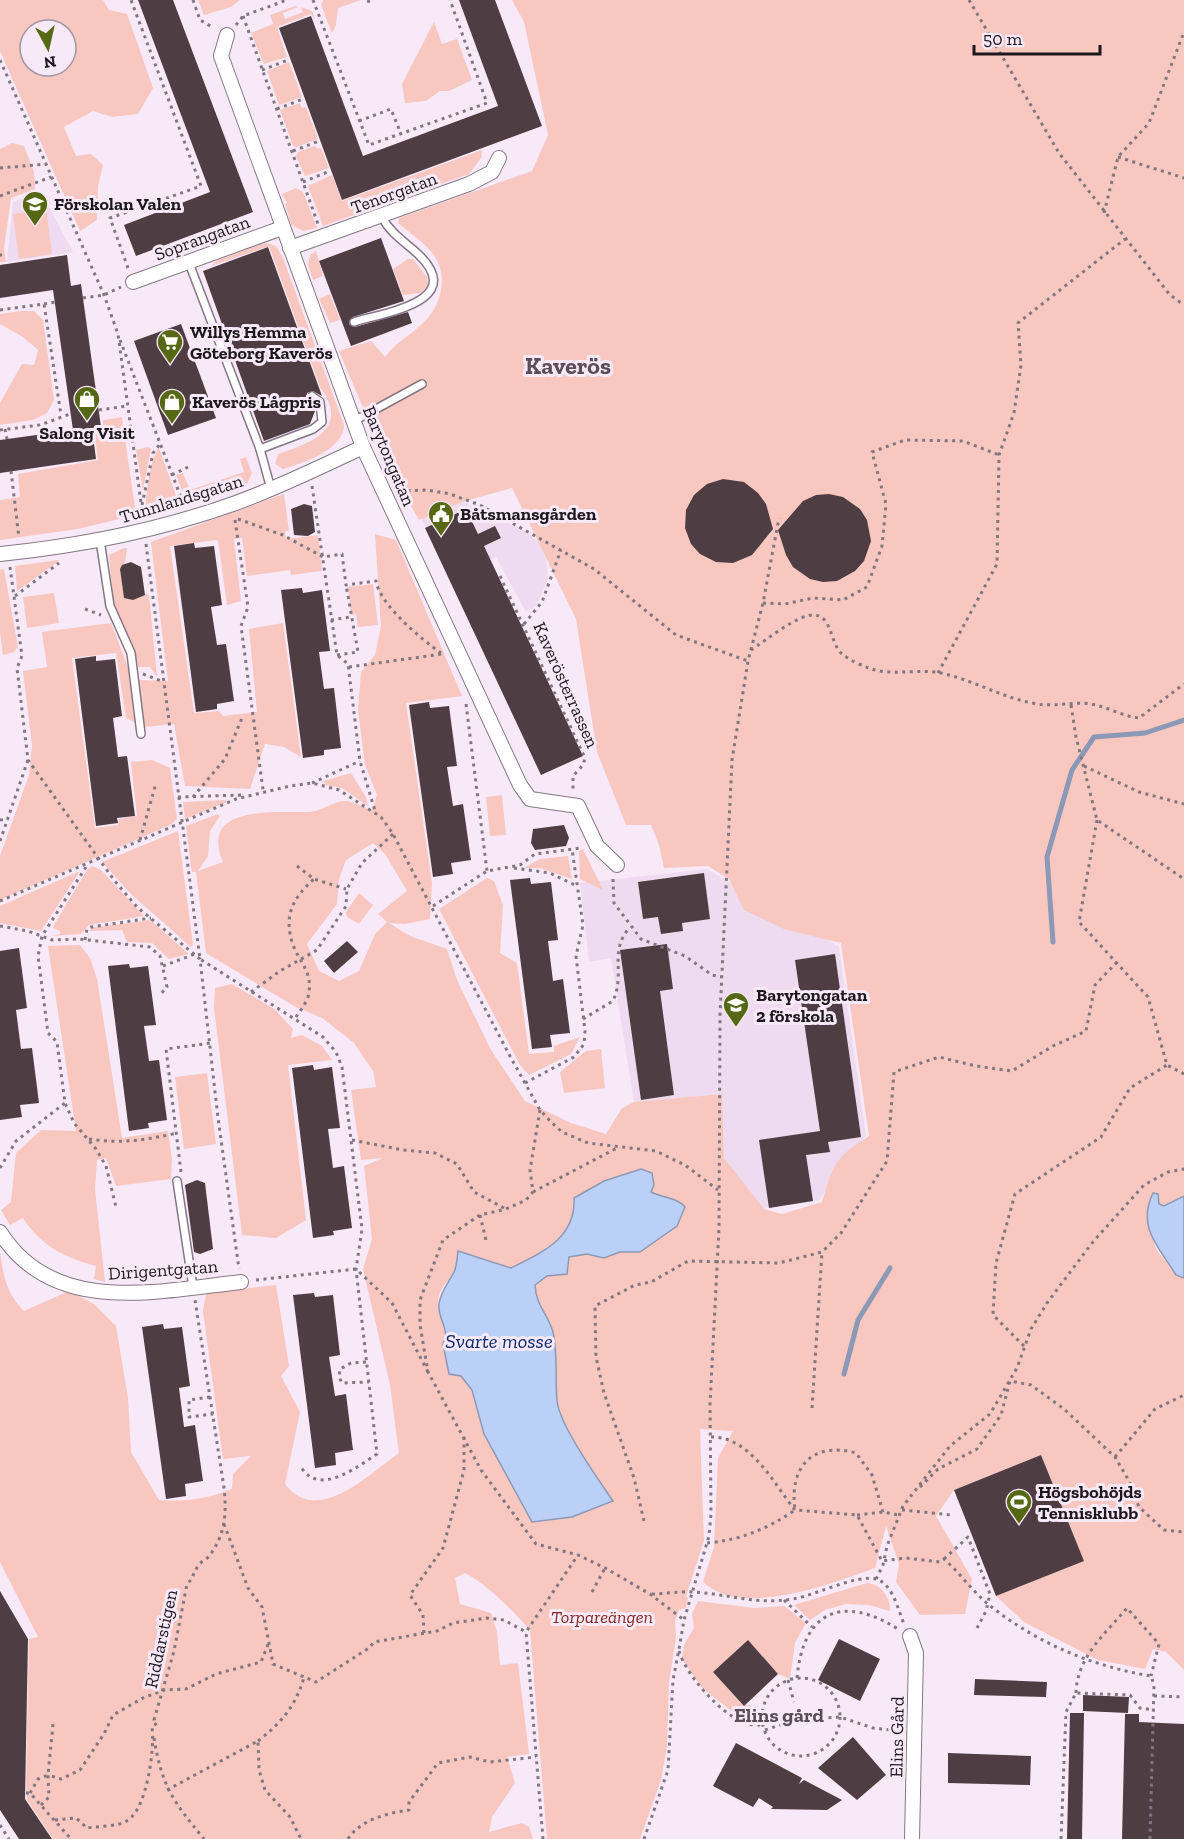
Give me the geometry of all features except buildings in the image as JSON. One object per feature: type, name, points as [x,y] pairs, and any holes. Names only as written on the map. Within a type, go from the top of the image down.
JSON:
[{"type":"street","name":"Barytongatan","points":[[227,35],[221,57],[363,447],[520,785],[530,799],[578,806]]},
{"type":"street","name":"Tenorgatan","points":[[290,248],[469,184],[492,172],[499,158]]},
{"type":"street","name":"Soprangatan","points":[[133,282],[282,228]]},
{"type":"street","name":"Tunnlandsgatan","points":[[9,553],[100,540],[145,531],[189,518],[234,511],[271,489],[363,447]]},
{"type":"street","points":[[578,806],[597,846],[617,865]]},
{"type":"street","name":"Dirigentgatan","points":[[0,1232],[25,1260],[60,1282],[81,1289],[113,1294],[241,1282]]},
{"type":"street","name":"Elins Gård","points":[[910,1636],[916,1653],[912,1839]]},
{"type":"lane","points":[[354,322],[420,301],[433,287],[434,277],[429,268],[387,227],[382,217]]},
{"type":"lane","points":[[189,263],[260,449],[271,489]]},
{"type":"lane","points":[[354,421],[422,384]]},
{"type":"lane","points":[[260,449],[313,429],[322,422],[320,402],[312,396]]},
{"type":"lane","points":[[100,540],[110,606],[131,653],[141,734]]},
{"type":"lane","points":[[177,1181],[193,1287]]},
{"type":"path","points":[[83,298],[104,295],[133,282],[110,218],[201,186],[130,0]]},
{"type":"path","points":[[193,0],[200,20],[227,35]]},
{"type":"path","points":[[287,0],[243,16],[322,237]]},
{"type":"path","points":[[313,0],[369,145],[487,103],[450,0]]},
{"type":"path","points":[[368,0],[370,5]]},
{"type":"path","points":[[969,0],[1059,153],[1170,295],[1184,305]]},
{"type":"path","points":[[1104,213],[1118,157],[1149,123],[1184,32]]},
{"type":"path","points":[[0,60],[104,295],[189,518]]},
{"type":"path","points":[[262,70],[288,60]]},
{"type":"path","points":[[277,109],[303,99]]},
{"type":"path","points":[[359,121],[391,109],[400,134]]},
{"type":"path","points":[[292,152],[319,141]]},
{"type":"path","points":[[1118,157],[1184,178]]},
{"type":"path","points":[[0,168],[46,164]]},
{"type":"path","points":[[303,182],[330,171]]},
{"type":"path","points":[[0,196],[51,177]]},
{"type":"path","points":[[938,673],[997,564],[999,455],[1014,413],[1021,365],[1018,323],[1125,239]]},
{"type":"path","points":[[0,310],[55,302]]},
{"type":"path","points":[[44,304],[61,415]]},
{"type":"path","points":[[118,334],[241,1282],[356,1269],[392,1303],[481,1470],[536,1544],[578,1555],[604,1568],[650,1594],[684,1620]]},
{"type":"path","points":[[99,410],[127,406]]},
{"type":"path","points":[[0,430],[39,425],[61,415],[70,414]]},
{"type":"path","points":[[5,429],[6,439]]},
{"type":"path","points":[[763,603],[785,604],[813,598],[843,600],[867,587],[882,546],[886,504],[872,452],[904,440],[963,441],[999,455]]},
{"type":"path","points":[[141,507],[153,453],[160,444]]},
{"type":"path","points":[[172,475],[188,467]]},
{"type":"path","points":[[0,841],[28,760],[17,668],[22,656],[9,553],[11,471]]},
{"type":"path","points":[[309,472],[337,655],[348,667],[360,761],[376,814]]},
{"type":"path","points":[[384,491],[427,490],[450,494],[480,505],[510,524],[594,569],[676,635],[748,661]]},
{"type":"path","points":[[234,511],[323,556],[342,554],[350,617],[353,617],[358,652],[337,655]]},
{"type":"path","points":[[234,511],[248,607],[241,626],[263,790]]},
{"type":"path","points":[[644,1839],[668,1770],[673,1680],[684,1620],[707,1543],[711,1514],[711,1437],[718,1263],[721,977],[732,760],[748,661],[763,603],[779,518]]},
{"type":"path","points":[[524,624],[542,602],[561,550]]},
{"type":"path","points":[[15,596],[63,560]]},
{"type":"path","name":"Kaverösterrassen","points":[[500,576],[585,758],[583,765],[573,776],[573,790],[578,806]]},
{"type":"path","points":[[346,585],[376,581],[378,594],[415,632],[442,654]]},
{"type":"path","points":[[752,650],[800,617],[812,615],[820,616],[829,626],[833,641],[841,653],[872,670],[892,673],[938,673],[1033,704],[1088,703],[1126,717],[1139,718],[1184,684]]},
{"type":"path","points":[[331,620],[350,617]]},
{"type":"path","points":[[348,667],[448,654]]},
{"type":"path","points":[[134,672],[151,675],[164,682]]},
{"type":"path","points":[[468,696],[465,706],[487,871]]},
{"type":"path","points":[[1071,705],[1097,820],[1079,922],[1148,997],[1167,1065],[1184,1074]]},
{"type":"path","points":[[193,797],[225,759],[242,718]]},
{"type":"path","points":[[28,760],[97,860],[137,907],[200,959],[251,992],[296,1017],[323,1037],[336,1052],[342,1067],[362,1229],[356,1269],[377,1454],[340,1477],[325,1480],[313,1479],[301,1467]]},
{"type":"path","points":[[0,901],[87,866],[249,795],[263,790],[312,783],[360,761]]},
{"type":"path","points":[[1084,766],[1139,792],[1184,804]]},
{"type":"path","points":[[140,842],[156,783]]},
{"type":"path","points":[[312,783],[339,790],[376,814],[393,834],[433,906],[483,1009],[540,1110],[562,1131],[574,1137],[588,1143],[617,1148],[656,1151],[685,1165],[718,1190]]},
{"type":"path","points":[[178,796],[249,795]]},
{"type":"path","points":[[0,820],[8,819]]},
{"type":"path","points":[[1097,820],[1184,879]]},
{"type":"path","points":[[251,992],[317,950],[346,906],[346,889],[362,863],[393,834]]},
{"type":"path","points":[[433,906],[487,871],[520,865],[535,854],[597,846]]},
{"type":"path","points":[[525,1083],[574,1057],[584,1044],[576,956],[583,925],[572,849]]},
{"type":"path","points":[[617,865],[612,885],[614,903],[641,939],[684,956],[712,975],[721,977]]},
{"type":"path","points":[[87,866],[42,936],[38,956],[48,1033],[57,1042],[65,1103],[74,1123],[105,1166],[116,1208]]},
{"type":"path","points":[[297,866],[314,879],[346,889]]},
{"type":"path","points":[[510,867],[550,873],[577,886]]},
{"type":"path","points":[[296,1017],[308,995],[309,980],[302,958],[293,945],[290,911],[293,901],[314,879]]},
{"type":"path","points":[[85,940],[87,929],[91,927],[152,918]]},
{"type":"path","points":[[0,926],[28,931],[52,940],[85,940],[150,947],[157,951],[167,987],[159,996]]},
{"type":"path","points":[[583,1019],[613,1001],[618,986],[619,939],[630,927]]},
{"type":"path","points":[[163,966],[195,954]]},
{"type":"path","points":[[644,1521],[634,1478],[604,1393],[596,1357],[595,1306],[635,1285],[651,1282],[688,1261],[779,1263],[822,1252],[846,1226],[887,1161],[894,1072],[939,1057],[976,1066],[1012,1071],[1053,1046],[1086,1031],[1095,985],[1117,963]]},
{"type":"path","points":[[177,1181],[182,1169],[166,1049],[211,1043]]},
{"type":"path","points":[[1024,1346],[993,1315],[996,1263],[1016,1194],[1101,1137],[1130,1088],[1167,1065]]},
{"type":"path","points":[[0,1168],[16,1141],[65,1103]]},
{"type":"path","points":[[533,1192],[530,1170],[540,1110]]},
{"type":"path","points":[[87,1139],[115,1143],[139,1142],[178,1133]]},
{"type":"path","points":[[352,1140],[404,1150],[435,1153],[457,1164],[474,1192],[506,1209]]},
{"type":"path","points":[[428,1372],[420,1325],[420,1300],[443,1240],[480,1215],[506,1209],[526,1200],[533,1192],[617,1148]]},
{"type":"path","points":[[912,1494],[938,1469],[977,1449],[1001,1415],[1010,1381],[1024,1346],[1047,1303],[1092,1244],[1137,1194],[1160,1176],[1184,1169]]},
{"type":"path","points":[[480,1215],[486,1240]]},
{"type":"path","points":[[812,1408],[822,1252]]},
{"type":"path","name":"Riddarstigen","points":[[193,1287],[226,1506],[217,1545],[198,1565],[194,1578],[187,1584],[164,1690],[154,1720],[157,1723],[152,1727],[159,1769],[167,1790],[179,1810],[204,1839]]},
{"type":"path","points":[[366,1362],[345,1365],[340,1369],[339,1377],[342,1383],[369,1382]]},
{"type":"path","points":[[1010,1381],[1031,1385],[1064,1409],[1114,1457],[1129,1481],[1139,1507],[1164,1530],[1184,1532]]},
{"type":"path","points":[[876,1579],[885,1560],[886,1546],[901,1509],[950,1446],[990,1414],[1010,1381]]},
{"type":"path","points":[[1114,1457],[1155,1409],[1184,1395]]},
{"type":"path","points":[[210,1397],[189,1400],[189,1417],[213,1414]]},
{"type":"path","points":[[424,1633],[423,1616],[410,1595],[443,1548],[465,1470],[464,1435]]},
{"type":"path","points":[[711,1437],[720,1437],[741,1447],[759,1463],[795,1510]]},
{"type":"path","points":[[795,1510],[792,1493],[797,1475],[813,1456],[827,1449],[856,1453],[865,1462],[883,1512]]},
{"type":"path","points":[[901,1509],[951,1515]]},
{"type":"path","points":[[707,1543],[738,1539],[769,1527],[795,1510],[857,1515],[883,1512],[898,1515]]},
{"type":"path","points":[[857,1515],[882,1561],[906,1558],[930,1562],[944,1559],[968,1537],[990,1594],[988,1604],[976,1628]]},
{"type":"path","points":[[224,1522],[248,1588],[262,1607],[273,1664],[316,1682],[369,1648],[374,1642],[437,1631],[453,1623],[487,1618],[504,1620],[526,1632]]},
{"type":"path","points":[[543,1839],[526,1632],[578,1555]]},
{"type":"path","points":[[944,1559],[988,1604],[1030,1635],[1083,1660],[1151,1676]]},
{"type":"path","points":[[592,1592],[604,1568]]},
{"type":"path","points":[[650,1594],[692,1592],[752,1601],[784,1600],[813,1595],[858,1578],[876,1579],[883,1581],[892,1594],[910,1636]]},
{"type":"path","points":[[784,1600],[812,1627]]},
{"type":"path","points":[[1061,1839],[1066,1712],[1076,1693],[1076,1677],[1083,1660],[1127,1608],[1159,1644],[1151,1676],[1154,1710],[1150,1839]]},
{"type":"path","points":[[797,1678],[800,1649],[812,1627],[832,1616],[863,1611],[875,1615],[910,1636]]},
{"type":"path","points":[[71,1839],[28,1793],[38,1779],[48,1775],[61,1779],[80,1770],[113,1716],[164,1690],[186,1689],[216,1674],[261,1662],[270,1642]]},
{"type":"path","points":[[679,1649],[683,1662],[694,1680],[712,1698],[744,1723],[763,1725]]},
{"type":"path","points":[[167,1790],[258,1741],[288,1713],[298,1696],[304,1677]]},
{"type":"path","points":[[797,1678],[809,1678],[831,1691],[837,1701],[840,1717],[835,1737],[827,1747],[803,1756],[789,1754],[777,1748],[765,1730],[762,1712],[766,1698],[775,1688],[788,1680],[797,1678]]},
{"type":"path","points":[[788,1680],[794,1702]]},
{"type":"path","points":[[1076,1693],[1130,1695],[1140,1708],[1154,1710]]},
{"type":"path","points":[[1154,1696],[1184,1697]]},
{"type":"path","points":[[806,1719],[840,1717],[888,1730]]},
{"type":"path","points":[[765,1730],[789,1722]]},
{"type":"path","points":[[41,1805],[49,1797],[48,1775],[53,1724]]},
{"type":"path","name":"Riddarstigen","points":[[55,1820],[76,1818],[87,1828],[127,1821],[140,1808],[147,1782],[153,1733]]},
{"type":"path","points":[[258,1741],[258,1770],[265,1790],[290,1817],[301,1839]]},
{"type":"path","points":[[348,1839],[354,1829],[377,1818],[408,1810],[409,1802],[438,1763],[470,1757],[490,1761],[536,1757]]},
{"type":"path","points":[[0,1825],[9,1839]]},
{"type":"shaded area","name":"Förskolan Valen","points":[[41,192],[73,252],[7,262],[13,202]]},
{"type":"shaded area","points":[[413,499],[457,499],[529,533],[545,550],[548,578],[537,605],[526,612],[496,557],[448,577]]},
{"type":"shaded area","name":"Barytongatan 2 förskola","points":[[707,869],[839,947],[866,1135],[819,1200],[754,1209],[724,1158],[722,1094],[634,1102],[611,958],[589,962],[580,883]]},
{"type":"green space","points":[[0,0],[103,0],[109,10],[127,14],[153,88],[138,114],[112,117],[93,111],[64,127],[76,156],[91,154],[103,165],[98,186],[97,220],[80,231],[0,51]]},
{"type":"green space","points":[[198,0],[240,0],[231,7],[204,15]]},
{"type":"green space","points":[[323,0],[361,0],[338,8],[336,25],[332,33],[321,5]]},
{"type":"green space","name":"Torpareängen","points":[[512,0],[1184,0],[1184,1196],[1164,1206],[1159,1204],[1154,1226],[1154,1243],[1176,1275],[1184,1278],[1184,1670],[1166,1652],[1153,1649],[1145,1669],[1098,1660],[1024,1622],[996,1596],[1083,1561],[1041,1455],[954,1490],[936,1516],[972,1579],[965,1614],[920,1615],[896,1582],[899,1564],[886,1526],[875,1568],[836,1582],[788,1594],[763,1598],[740,1598],[720,1593],[703,1582],[714,1547],[718,1458],[733,1431],[700,1429],[704,1541],[686,1596],[688,1598],[686,1608],[679,1610],[675,1621],[676,1638],[669,1682],[667,1746],[661,1780],[640,1839],[547,1839],[530,1630],[491,1591],[465,1573],[455,1578],[460,1604],[491,1613],[497,1632],[500,1665],[518,1663],[529,1754],[507,1757],[515,1783],[492,1817],[489,1832],[522,1823],[529,1827],[533,1839],[53,1839],[27,1800],[26,1792],[29,1639],[38,1637],[0,1562],[0,1251],[6,1283],[24,1311],[69,1291],[94,1304],[116,1326],[128,1398],[131,1452],[159,1500],[196,1499],[232,1489],[233,1474],[251,1456],[223,1459],[203,1311],[206,1294],[216,1292],[276,1285],[289,1366],[281,1376],[300,1412],[285,1484],[298,1496],[312,1500],[327,1499],[343,1493],[399,1453],[390,1385],[363,1269],[372,1239],[364,1166],[383,1158],[361,1160],[351,1090],[376,1087],[373,1071],[354,1043],[322,1018],[294,1006],[206,953],[196,872],[192,872],[186,826],[218,814],[220,816],[210,831],[208,856],[198,871],[223,862],[218,843],[221,830],[231,821],[244,816],[261,813],[314,812],[345,801],[372,810],[377,795],[365,765],[358,710],[361,672],[375,655],[381,626],[375,534],[396,540],[462,696],[406,703],[432,883],[430,919],[405,924],[389,923],[410,936],[447,949],[457,980],[491,1050],[525,1101],[571,1123],[606,1134],[622,1108],[634,1102],[722,1094],[724,1158],[764,1209],[782,1214],[822,1202],[837,1163],[849,1150],[869,1136],[841,943],[784,929],[744,910],[729,879],[708,866],[664,868],[659,845],[651,825],[626,825],[597,752],[576,619],[512,488],[462,502],[419,520],[388,466],[339,351],[371,341],[385,357],[428,317],[438,302],[442,284],[435,257],[428,248],[398,223],[399,218],[532,171],[548,135],[524,22]],"holes":[[[373,843],[385,854],[407,891],[378,914],[387,922],[375,934],[359,971],[339,981],[319,971],[307,944],[337,904],[339,879],[346,860]],[[641,1169],[652,1173],[654,1185],[651,1192],[660,1197],[656,1239],[640,1252],[620,1252],[604,1258],[587,1254],[569,1257],[567,1274],[547,1276],[535,1285],[538,1299],[553,1332],[559,1410],[593,1472],[572,1517],[532,1522],[484,1434],[472,1390],[443,1344],[447,1337],[438,1300],[445,1284],[451,1278],[482,1260],[511,1268],[546,1249],[563,1234],[570,1224],[574,1198],[604,1181]]]},
{"type":"green space","points":[[298,7],[283,13],[285,19],[303,12],[301,7],[312,11],[316,21],[311,14],[277,27],[287,57],[264,64],[251,33],[273,24],[270,15]]},
{"type":"green space","points":[[434,22],[442,44],[457,39],[472,80],[449,91],[440,91],[426,101],[405,103],[402,84]]},
{"type":"green space","points":[[289,62],[302,97],[279,105],[267,71]]},
{"type":"green space","points":[[300,103],[302,108],[306,107],[318,139],[296,147],[293,146],[280,110]]},
{"type":"green space","points":[[12,143],[24,146],[34,172],[35,189],[11,198],[4,249],[6,262],[0,262],[0,149]]},
{"type":"green space","points":[[315,146],[317,149],[321,148],[329,168],[305,176],[296,156],[298,152]]},
{"type":"green space","points":[[482,150],[481,158],[469,174],[323,226],[308,186],[332,175],[342,201]]},
{"type":"green space","points":[[296,188],[303,192],[317,228],[303,231],[291,224],[285,204],[287,203],[282,194]]},
{"type":"green space","points":[[46,209],[52,254],[19,259],[13,214]]},
{"type":"green space","points":[[265,243],[276,246],[283,258],[344,425],[342,434],[330,448],[311,459],[283,469],[275,464],[278,454],[314,439],[329,424],[331,414],[328,401],[320,387],[269,246],[211,266],[218,260]]},
{"type":"green space","points":[[316,251],[323,276],[313,280],[308,265],[310,255]]},
{"type":"green space","points":[[408,259],[413,259],[427,277],[428,285],[420,293],[403,295],[393,269]]},
{"type":"green space","points":[[330,294],[340,320],[330,323],[319,299]]},
{"type":"green space","points":[[34,311],[43,320],[54,400],[47,413],[33,420],[0,425],[0,403],[22,364],[34,365],[38,350],[23,337],[0,324],[0,314]]},
{"type":"green space","points":[[122,417],[136,515],[78,529],[0,540],[0,500],[20,497],[18,474],[98,460],[94,429],[103,428],[103,420]]},
{"type":"green space","points":[[148,447],[151,449],[143,490],[136,450]]},
{"type":"green space","points":[[159,448],[180,507],[147,517],[148,482]]},
{"type":"green space","points":[[246,457],[252,473],[247,484],[193,504],[186,500],[176,475],[183,473],[190,490],[244,472],[240,459]]},
{"type":"green space","points":[[284,494],[289,531],[285,531],[286,539],[318,535],[322,571],[291,575],[290,570],[247,576],[242,538],[234,539],[241,601],[227,605],[218,540],[170,546],[194,713],[219,711],[223,716],[257,712],[249,629],[283,623],[301,757],[284,747],[265,744],[250,789],[185,786],[174,724],[144,727],[126,718],[116,653],[72,658],[95,828],[118,825],[119,819],[137,816],[131,762],[152,760],[170,768],[177,819],[170,825],[0,900],[0,856],[29,775],[32,745],[23,671],[47,667],[42,632],[111,623],[129,670],[140,680],[168,681],[151,542]]},
{"type":"green space","points":[[127,548],[125,563],[120,569],[124,598],[133,600],[145,594],[149,595],[157,677],[150,667],[138,667],[134,649],[114,608],[109,555]]},
{"type":"green space","points":[[59,561],[17,591],[15,566]]},
{"type":"green space","points":[[4,569],[18,647],[14,652],[3,655],[0,633],[0,570]]},
{"type":"green space","points":[[373,584],[378,625],[358,627],[356,614],[351,615],[348,587]]},
{"type":"green space","points":[[54,593],[59,623],[27,628],[23,597]]},
{"type":"green space","points":[[351,773],[366,797],[368,806],[342,788],[325,785],[324,781]]},
{"type":"green space","points":[[502,795],[506,835],[490,836],[486,797]]},
{"type":"green space","points":[[226,800],[227,802],[185,819],[183,802]]},
{"type":"green space","points":[[178,831],[193,945],[191,947],[131,894],[102,862]]},
{"type":"green space","points":[[583,849],[603,890],[580,879],[579,851]]},
{"type":"green space","points":[[568,856],[572,879],[540,868],[524,868],[540,859]]},
{"type":"green space","points":[[92,866],[101,870],[144,916],[89,925],[81,934],[51,936],[60,934],[60,931],[53,928],[54,925],[87,870]]},
{"type":"green space","points":[[80,871],[41,931],[0,923],[0,906]]},
{"type":"green space","points":[[487,878],[494,881],[503,905],[500,953],[517,963],[529,1054],[554,1052],[554,1046],[580,1037],[571,1054],[529,1075],[520,1065],[439,909]]},
{"type":"green space","points":[[359,893],[373,905],[359,924],[347,917],[346,912]]},
{"type":"green space","points":[[150,920],[189,954],[169,959],[152,943],[127,942],[122,930],[90,931],[91,928]]},
{"type":"green space","points":[[80,945],[90,958],[97,979],[122,1138],[168,1131],[172,1160],[171,1179],[116,1186],[106,1158],[97,1160],[95,1189],[105,1282],[94,1279],[96,1266],[54,1249],[37,1236],[23,1218],[10,1225],[1,1210],[11,1202],[16,1153],[41,1130],[76,1131],[48,946]]},
{"type":"green space","points":[[232,984],[274,1009],[293,1029],[291,1038],[302,1035],[322,1046],[332,1060],[288,1065],[306,1220],[276,1238],[242,1235],[214,1008],[215,988]]},
{"type":"green space","points":[[601,1049],[605,1088],[564,1093],[560,1072],[586,1051]]},
{"type":"green space","points":[[207,1073],[216,1144],[184,1149],[175,1077]]},
{"type":"green space","points":[[867,1583],[877,1586],[884,1592],[889,1601],[890,1611],[869,1605],[846,1604],[825,1610],[810,1620],[794,1605]]},
{"type":"green space","points":[[698,1601],[755,1608],[784,1606],[806,1623],[795,1643],[790,1679],[778,1674],[748,1641],[713,1672],[743,1705],[751,1705],[753,1718],[750,1722],[743,1720],[702,1688],[682,1659],[684,1645],[694,1628],[692,1614]]},
{"type":"water","name":"Svarte mosse","points":[[641,1169],[652,1173],[654,1185],[651,1192],[673,1199],[685,1207],[677,1226],[640,1252],[620,1252],[604,1258],[587,1254],[569,1257],[567,1274],[547,1276],[535,1285],[538,1299],[553,1332],[557,1401],[560,1412],[580,1452],[613,1501],[572,1517],[532,1522],[484,1434],[472,1390],[461,1376],[449,1374],[443,1344],[445,1329],[439,1309],[440,1299],[454,1272],[458,1251],[511,1268],[546,1249],[563,1234],[570,1224],[574,1198],[604,1181]]},
{"type":"water","points":[[1153,1193],[1158,1194],[1159,1204],[1164,1206],[1184,1196],[1184,1278],[1176,1275],[1152,1237],[1147,1217],[1148,1205]]},
{"type":"waterway","points":[[1053,942],[1047,857],[1072,770],[1094,737],[1145,733],[1184,720]]},
{"type":"waterway","points":[[844,1374],[858,1320],[890,1268]]},
{"type":"place","name":"Förskolan Valen","points":[[35,227]]},
{"type":"place","name":"Willys Hemma Göteborg Kaverös","points":[[170,365]]},
{"type":"place","name":"Salong Visit","points":[[87,422]]},
{"type":"place","name":"Kaverös Lågpris","points":[[172,425]]},
{"type":"place","name":"Båtsmansgården","points":[[441,537]]},
{"type":"place","name":"Barytongatan 2 förskola","points":[[736,1028]]},
{"type":"place","name":"Högsbohöjds Tennisklubb","points":[[1019,1525]]},
{"type":"district","name":"Kaverös","points":[[568,365]]},
{"type":"district","name":"Elins gård","points":[[779,1715]]}]
